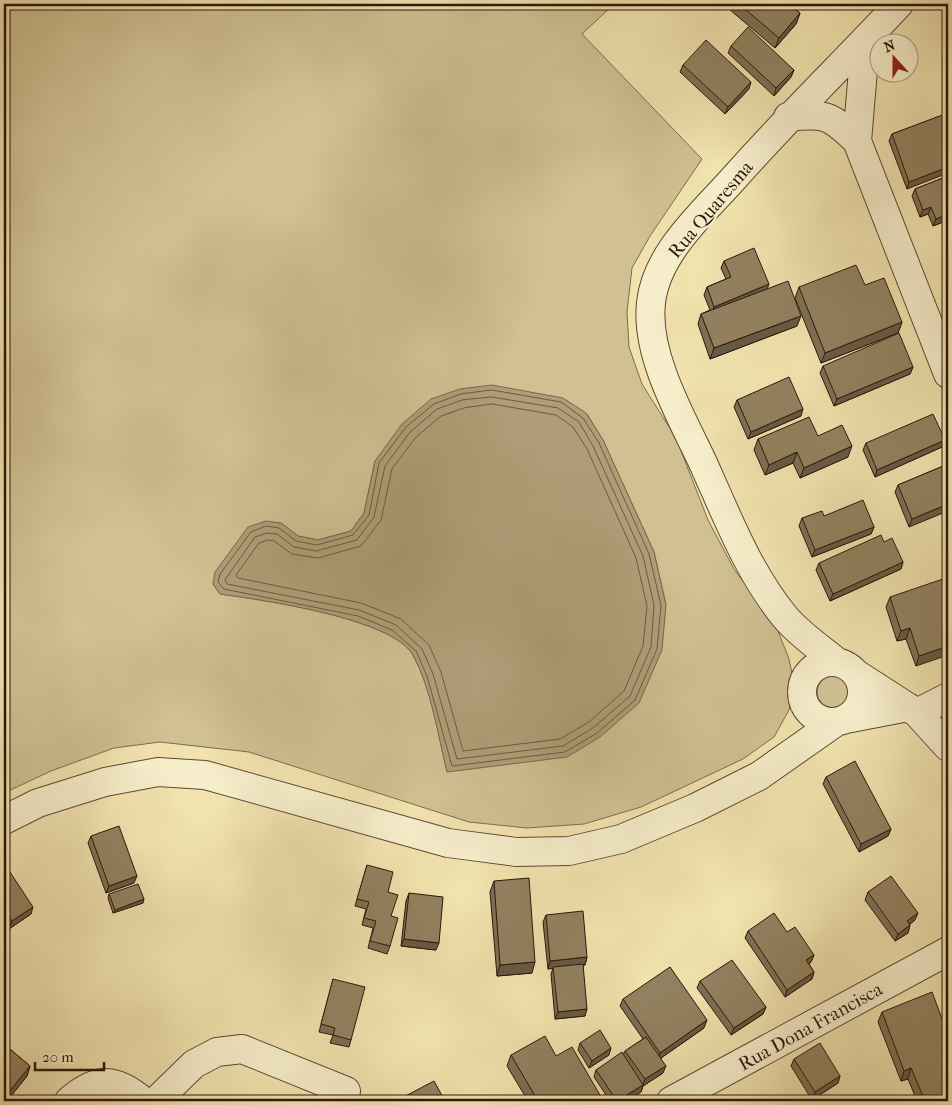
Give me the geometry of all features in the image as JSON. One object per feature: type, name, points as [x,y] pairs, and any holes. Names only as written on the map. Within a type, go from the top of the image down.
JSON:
[{"type":"street","name":"Rua Quaresma","points":[[899,4],[869,37],[788,117],[685,233],[667,258],[651,302],[651,330],[667,383],[758,579],[786,618],[846,667],[913,710],[948,747]]},
{"type":"street","points":[[857,141],[863,70],[869,37]]},
{"type":"street","points":[[788,117],[812,114],[825,116],[838,123],[857,141],[948,374]]},
{"type":"street","name":"Rua Quaresma","points":[[786,618],[805,680]]},
{"type":"street","points":[[4,820],[38,803],[95,785],[158,772],[205,776],[448,842],[516,852],[569,851],[621,839],[695,808],[759,776],[841,720],[856,710],[862,698],[861,685],[846,667],[824,663],[812,669],[801,690],[807,709],[815,717],[825,722],[841,720],[913,710],[948,697]]},
{"type":"street","points":[[759,776],[807,709]]},
{"type":"street","name":"Rua Dona Francisca","points":[[672,1101],[948,950]]},
{"type":"street","points":[[156,1101],[194,1064],[217,1052],[242,1049],[346,1091]]},
{"type":"street","points":[[69,1101],[76,1094],[96,1085],[115,1082],[131,1091],[143,1101]]},
{"type":"shaded area","points":[[4,4],[614,4],[582,34],[702,159],[650,236],[632,268],[627,312],[629,347],[642,384],[676,438],[708,520],[734,569],[776,626],[789,659],[795,687],[789,710],[774,737],[743,759],[641,807],[584,824],[527,828],[469,822],[249,752],[160,742],[114,748],[51,771],[4,793]],"holes":[[[587,414],[603,440],[654,552],[666,605],[447,771],[425,682],[413,655],[400,642],[380,631],[354,621],[294,606],[220,594],[213,584],[281,523],[298,536],[318,540],[351,531],[364,513],[375,461]]]},
{"type":"shaded area","points":[[833,676],[839,677],[844,681],[848,686],[848,698],[844,703],[839,707],[833,708],[827,707],[822,703],[818,698],[817,692],[818,686],[822,681],[827,677]]},
{"type":"water","points":[[492,385],[563,398],[586,413],[603,440],[654,552],[666,605],[662,650],[639,703],[600,737],[567,757],[447,772],[425,682],[413,655],[400,642],[380,631],[354,621],[324,613],[220,594],[213,584],[215,572],[248,527],[266,521],[281,523],[298,536],[318,540],[351,531],[364,513],[375,461],[402,424],[431,399],[460,389]]},
{"type":"building","points":[[739,4],[788,4],[800,13],[779,38]]},
{"type":"building","points":[[748,27],[794,70],[776,88],[731,46]]},
{"type":"building","points":[[706,40],[751,82],[728,107],[683,65]]},
{"type":"building","points":[[948,113],[948,167],[909,182],[892,134]]},
{"type":"building","points":[[948,176],[948,214],[936,219],[931,207],[923,210],[915,189]]},
{"type":"building","points":[[754,248],[769,284],[714,307],[707,287],[731,277],[724,261]]},
{"type":"building","points":[[856,265],[865,285],[884,278],[902,322],[825,353],[799,287]]},
{"type":"building","points":[[788,281],[801,316],[714,348],[701,314]]},
{"type":"building","points":[[899,333],[913,367],[837,399],[823,366]]},
{"type":"building","points":[[789,377],[803,409],[751,432],[737,400]]},
{"type":"building","points":[[933,414],[945,440],[877,470],[866,443]]},
{"type":"building","points":[[809,417],[818,436],[842,425],[852,446],[804,468],[797,452],[769,465],[758,439]]},
{"type":"building","points":[[948,464],[948,504],[912,519],[898,485]]},
{"type":"building","points":[[863,500],[874,527],[815,550],[802,518],[822,511],[824,516]]},
{"type":"building","points":[[881,535],[884,542],[892,538],[903,562],[833,594],[819,563]]},
{"type":"building","points":[[943,579],[948,596],[948,646],[919,656],[910,628],[901,631],[890,597]]},
{"type":"building","points":[[855,761],[891,829],[861,844],[826,777]]},
{"type":"building","points":[[119,826],[137,876],[109,886],[91,836]]},
{"type":"building","points":[[4,863],[33,907],[12,921],[4,909]]},
{"type":"building","points":[[367,865],[393,872],[388,892],[398,895],[391,916],[398,918],[390,946],[370,941],[376,921],[364,918],[369,902],[357,899]]},
{"type":"building","points":[[891,876],[918,913],[907,921],[910,925],[898,934],[868,892]]},
{"type":"building","points":[[529,878],[535,962],[500,965],[494,881]]},
{"type":"building","points":[[138,884],[144,899],[115,910],[109,894]]},
{"type":"building","points":[[409,893],[443,897],[439,943],[404,939]]},
{"type":"building","points":[[583,911],[587,957],[550,961],[546,915]]},
{"type":"building","points":[[774,913],[787,932],[795,927],[814,955],[806,960],[814,972],[787,990],[748,931]]},
{"type":"building","points":[[732,960],[766,1007],[734,1028],[700,981]]},
{"type":"building","points":[[583,964],[587,1009],[558,1012],[553,967]]},
{"type":"building","points":[[670,967],[707,1020],[660,1053],[623,999]]},
{"type":"building","points":[[333,979],[365,987],[351,1040],[333,1035],[335,1028],[321,1024]]},
{"type":"building","points":[[932,992],[948,1035],[948,1093],[933,1101],[925,1101],[911,1068],[904,1071],[882,1012]]},
{"type":"building","points":[[600,1030],[611,1048],[592,1061],[580,1043]]},
{"type":"building","points":[[545,1036],[556,1056],[572,1047],[600,1095],[588,1101],[538,1101],[511,1055]]},
{"type":"building","points":[[646,1037],[666,1066],[645,1079],[625,1051]]},
{"type":"building","points":[[820,1043],[840,1076],[815,1092],[794,1059]]},
{"type":"building","points":[[4,1044],[30,1066],[8,1093],[4,1089]]},
{"type":"building","points":[[622,1052],[643,1085],[617,1101],[596,1070]]},
{"type":"building","points":[[434,1081],[445,1101],[396,1101]]},
{"type":"building","points":[[948,1093],[948,1101],[933,1101]]}]
